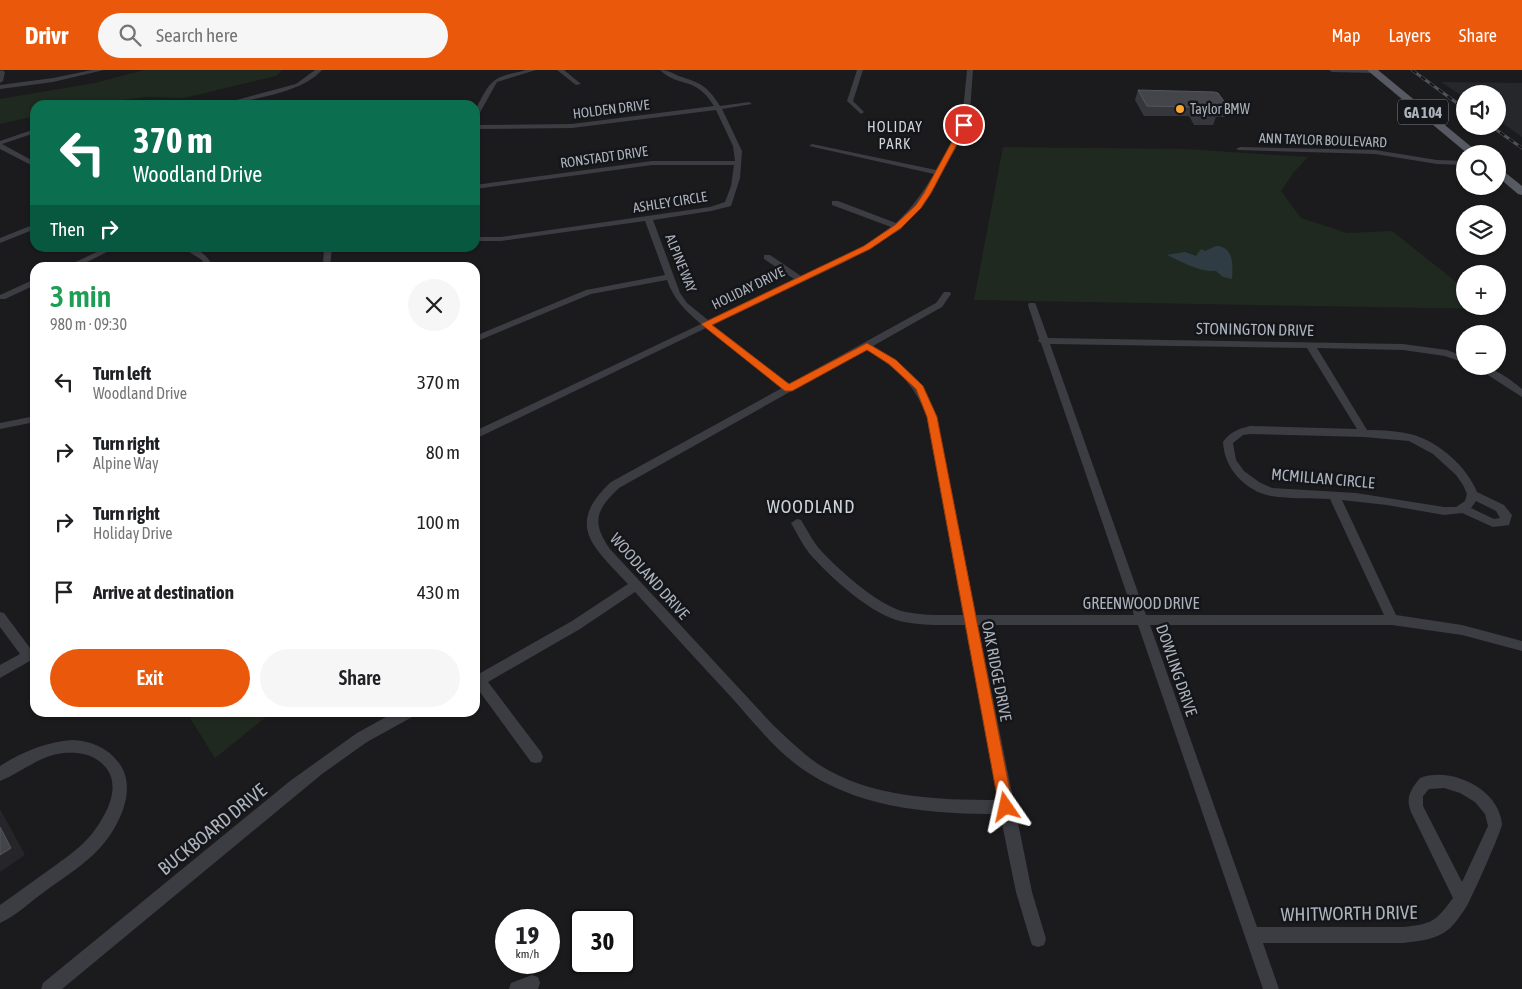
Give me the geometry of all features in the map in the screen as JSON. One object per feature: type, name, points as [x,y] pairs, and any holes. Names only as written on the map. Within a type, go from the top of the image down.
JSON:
[{"type":"main road","name":"GA 104","points":[[1372,70],[1464,145]]},
{"type":"main road","points":[[1506,179],[1522,192]]},
{"type":"street","points":[[0,87],[52,80],[101,70]]},
{"type":"street","points":[[240,100],[298,85],[309,79],[319,70]]},
{"type":"street","points":[[480,106],[491,84],[495,81],[533,70]]},
{"type":"street","points":[[560,70],[578,84]]},
{"type":"street","name":"ASHLEY CIRCLE","points":[[480,239],[501,238],[648,218],[728,204],[732,194],[738,149],[709,94],[700,85],[668,74],[663,70]]},
{"type":"street","points":[[860,70],[850,101],[861,112]]},
{"type":"street","name":"HOLIDAY DRIVE","points":[[480,433],[867,247],[898,227],[919,206],[964,125],[970,70]]},
{"type":"street","points":[[1332,70],[1372,70]]},
{"type":"street","points":[[0,80],[2,72]]},
{"type":"street","name":"HOLDEN DRIVE","points":[[480,127],[572,126],[749,104]]},
{"type":"street","points":[[0,144],[30,133]]},
{"type":"street","points":[[0,144],[30,162]]},
{"type":"street","points":[[812,146],[938,173]]},
{"type":"street","name":"ANN TAYLOR BOULEVARD","points":[[1240,150],[1375,152],[1437,162],[1456,163]]},
{"type":"street","name":"RONSTADT DRIVE","points":[[480,186],[652,163],[737,164]]},
{"type":"street","points":[[835,203],[898,227]]},
{"type":"street","name":"ALPINE WAY","points":[[648,218],[676,293],[684,305],[789,389]]},
{"type":"street","points":[[0,241],[30,228]]},
{"type":"street","points":[[80,262],[102,252]]},
{"type":"street","points":[[194,252],[206,259],[207,262]]},
{"type":"street","points":[[767,257],[799,280]]},
{"type":"street","points":[[480,337],[590,292],[670,278]]},
{"type":"street","points":[[2,297],[30,284]]},
{"type":"street","name":"WOODLAND DRIVE","points":[[947,294],[939,305],[615,484],[600,498],[592,512],[591,526],[595,538],[767,728],[792,753],[822,774],[853,788],[890,799],[929,806],[1006,807]]},
{"type":"street","name":"DOWLING DRIVE","points":[[1032,305],[1271,989]]},
{"type":"street","name":"STONINGTON DRIVE","points":[[1043,341],[1403,347],[1447,353],[1456,356]]},
{"type":"street","points":[[1310,345],[1364,433]]},
{"type":"street","name":"OAK RIDGE DRIVE","points":[[867,346],[910,376],[920,388],[932,417],[1006,807],[1024,892],[1038,939]]},
{"type":"street","points":[[1495,375],[1522,394]]},
{"type":"street","points":[[0,426],[30,421]]},
{"type":"street","name":"MCMILLAN CIRCLE","points":[[1250,430],[1364,433],[1406,437],[1429,446],[1465,478],[1471,487],[1473,495],[1500,508],[1506,516],[1505,522],[1498,524],[1487,522],[1463,509],[1447,511],[1377,499],[1271,492],[1255,486],[1243,477],[1227,450],[1228,442],[1240,432],[1250,430]]},
{"type":"street","points":[[1334,495],[1392,620]]},
{"type":"street","points":[[1463,509],[1468,506],[1473,495]]},
{"type":"street","name":"GREENWOOD DRIVE","points":[[797,522],[813,549],[856,591],[878,607],[903,617],[930,620],[1392,620],[1462,630],[1522,646]]},
{"type":"street","points":[[480,681],[576,624],[636,585]]},
{"type":"street","points":[[0,617],[30,651]]},
{"type":"street","points":[[0,672],[30,654]]},
{"type":"street","points":[[480,685],[536,757]]},
{"type":"street","name":"BUCKBOARD DRIVE","points":[[49,989],[279,799],[332,759],[400,717]]},
{"type":"street","points":[[0,774],[16,764],[43,752],[63,747],[82,747],[100,752],[114,765],[120,780],[119,800],[100,838],[88,850],[0,914]]},
{"type":"street","name":"WHITWORTH DRIVE","points":[[1252,935],[1403,936],[1425,932],[1444,923],[1462,899],[1495,826],[1492,811],[1480,797],[1464,787],[1444,781],[1425,783],[1416,794],[1416,807],[1462,899]]},
{"type":"shaded area","points":[[144,70],[282,70],[276,76],[184,98],[30,100],[30,117],[0,124],[0,99],[95,83]]},
{"type":"shaded area","points":[[1441,82],[1522,83],[1522,137],[1506,126],[1506,85],[1456,85],[1456,92]]},
{"type":"shaded area","points":[[1003,147],[1186,149],[1308,157],[1293,173],[1281,191],[1301,218],[1347,233],[1392,231],[1456,282],[1456,308],[974,300]]},
{"type":"shaded area","points":[[1216,246],[1226,249],[1229,253],[1232,263],[1232,279],[1223,277],[1216,271],[1203,270],[1191,266],[1167,255],[1185,252],[1196,256],[1201,249],[1205,251]]},
{"type":"shaded area","points":[[189,717],[266,717],[215,758]]},
{"type":"building","points":[[1138,90],[1214,92],[1218,93],[1229,108],[1211,108],[1217,115],[1198,115],[1193,107],[1147,106]]},
{"type":"building","points":[[0,827],[11,848],[0,855]]},
{"type":"railway","points":[[1412,70],[1456,102]]},
{"type":"railway","points":[[1504,135],[1522,148]]},
{"type":"place","name":"Taylor BMW","points":[[1180,109]]},
{"type":"district","name":"HOLIDAY PARK","points":[[895,134]]},
{"type":"district","name":"WOODLAND","points":[[811,506]]},
{"type":"route","points":[[964,125],[928,193],[919,206],[898,227],[846,258],[706,324],[789,389],[867,346],[910,376],[920,388],[932,417],[1006,807]]}]
